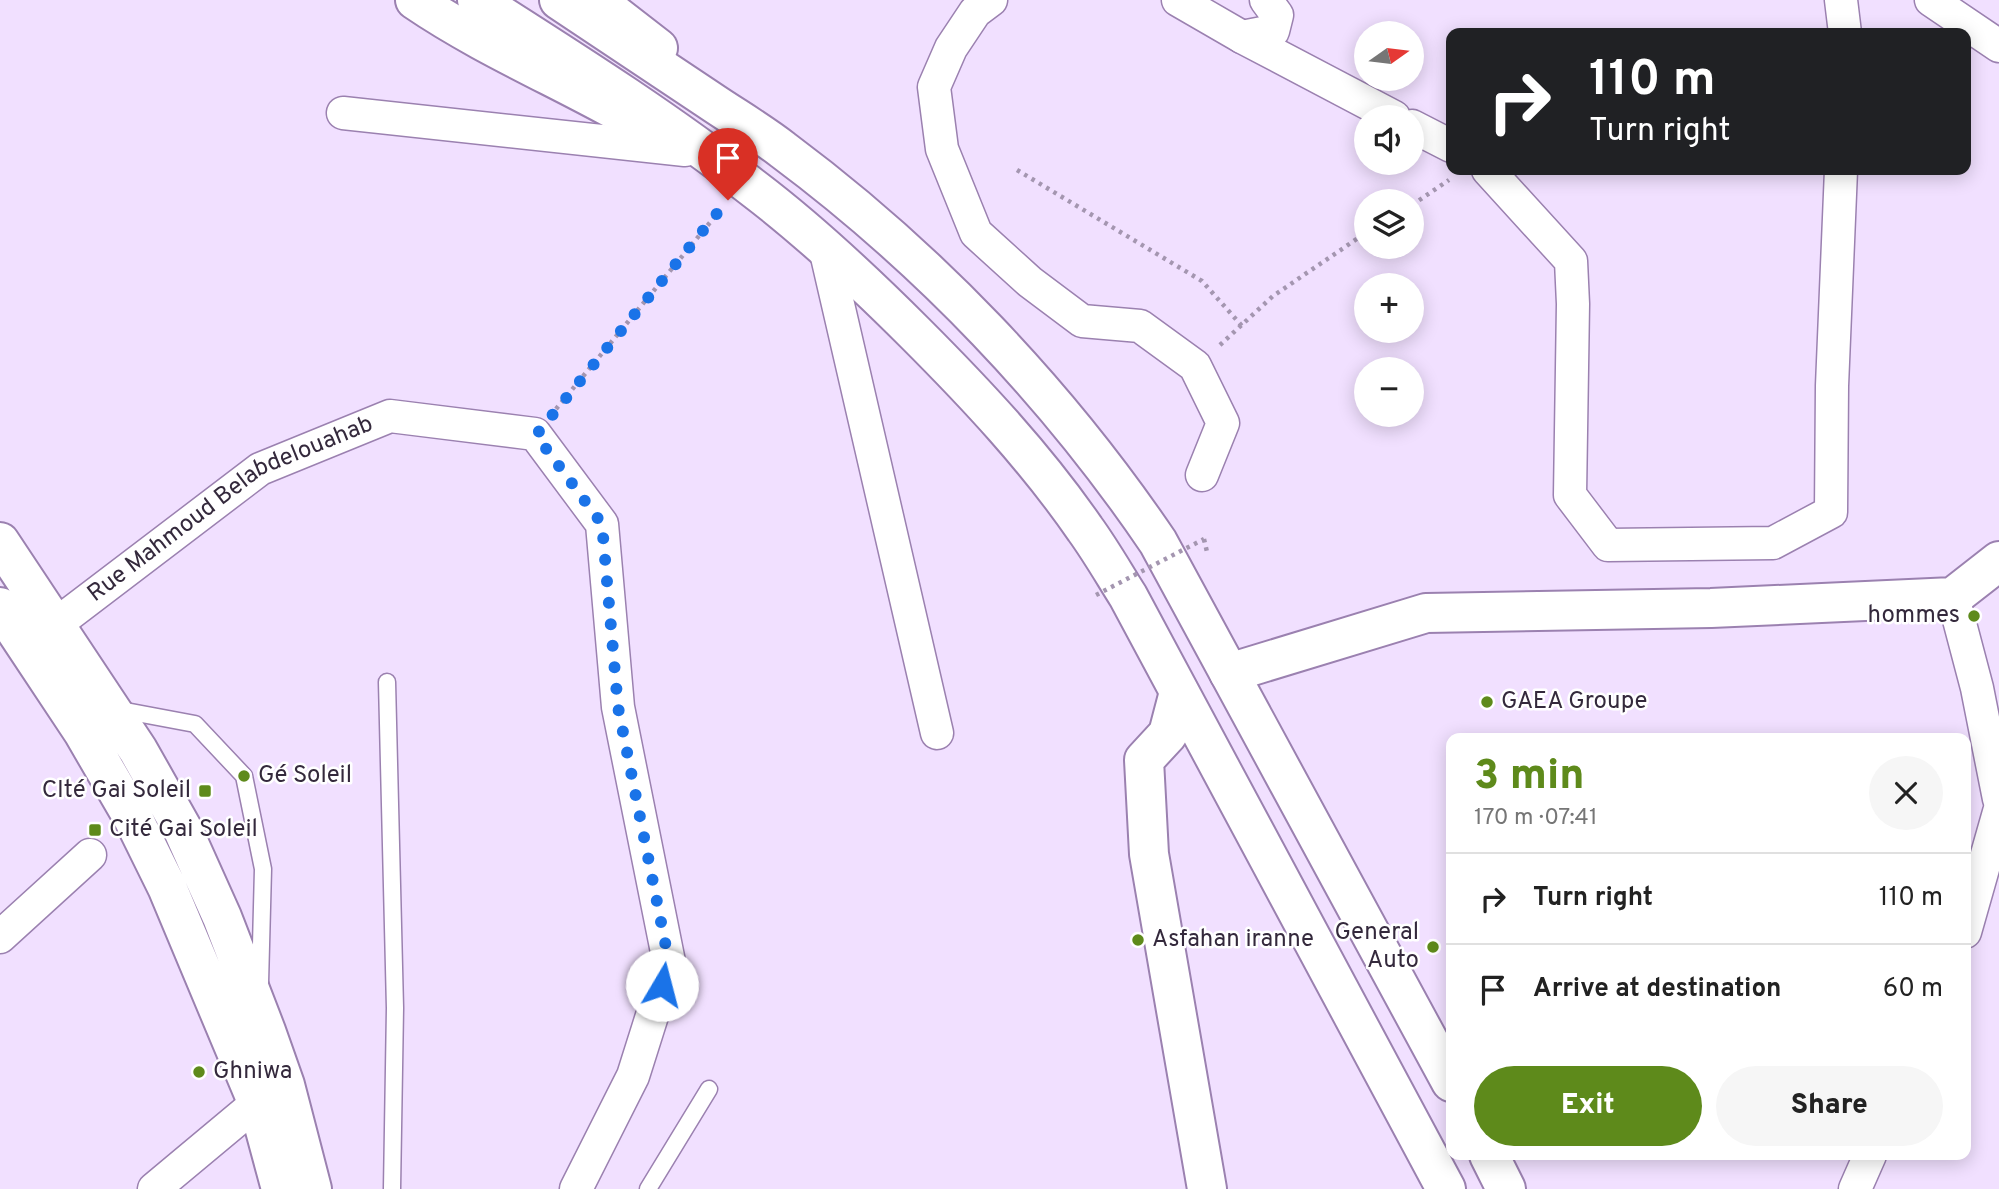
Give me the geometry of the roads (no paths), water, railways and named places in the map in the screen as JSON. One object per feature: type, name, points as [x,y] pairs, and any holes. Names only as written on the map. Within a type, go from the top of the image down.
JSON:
[{"type":"main road","points":[[415,0],[510,57],[588,94],[685,150],[741,194],[825,248],[867,285],[1008,430],[1086,529],[1128,596],[1446,1189]]},
{"type":"main road","points":[[477,0],[617,90],[741,194]]},
{"type":"main road","points":[[559,0],[783,150]]},
{"type":"main road","points":[[596,0],[783,150],[930,275],[1070,423],[1125,493],[1158,542],[1446,1073]]},
{"type":"main road","points":[[0,542],[138,750],[182,828],[222,917],[285,1085],[312,1189]]},
{"type":"main road","points":[[1230,673],[1426,613],[1711,608],[1952,597],[1999,561]]},
{"type":"main road","points":[[0,607],[83,732],[133,818],[167,887],[257,1103],[281,1189]]},
{"type":"main road","points":[[1179,692],[1168,734],[1144,760],[1149,854],[1207,1189]]},
{"type":"main road","points":[[1492,1160],[1506,1189]]},
{"type":"street","points":[[991,0],[975,12],[951,48],[934,87],[942,149],[976,233],[1030,282],[1082,321],[1140,326],[1195,366],[1223,424],[1202,475]]},
{"type":"street","points":[[1178,0],[1371,105]]},
{"type":"street","points":[[1242,37],[1273,31],[1276,15],[1266,0]]},
{"type":"street","points":[[1841,0],[1844,28]]},
{"type":"street","points":[[1931,0],[1999,46]]},
{"type":"street","points":[[343,113],[685,150]]},
{"type":"street","points":[[1424,132],[1446,143]]},
{"type":"street","points":[[1493,175],[1571,261],[1573,304],[1570,495],[1608,545],[1773,542],[1831,512],[1832,386],[1840,175]]},
{"type":"street","points":[[825,248],[937,733]]},
{"type":"street","name":"Rue Mahmoud Belabdelouahab","points":[[55,625],[260,469],[390,415],[536,435],[602,524],[618,707],[669,962],[633,1076],[576,1189]]},
{"type":"street","points":[[1952,597],[1977,688],[1999,799]]},
{"type":"street","points":[[1971,911],[1999,811]]},
{"type":"street","points":[[0,937],[90,855]]},
{"type":"street","points":[[154,1189],[257,1103]]},
{"type":"street","points":[[1855,1189],[1868,1160]]},
{"type":"lane","points":[[387,682],[395,1008],[392,1189]]},
{"type":"lane","points":[[110,708],[195,724],[244,776],[263,869],[259,1014]]},
{"type":"lane","points":[[648,1189],[709,1089]]},
{"type":"place","name":"hommes","points":[[1974,616]]},
{"type":"place","name":"GAEA Groupe","points":[[1487,702]]},
{"type":"place","name":"Gé Soleil","points":[[244,776]]},
{"type":"place","name":"CIté Gai Soleil","points":[[205,791]]},
{"type":"place","name":"Cité Gai Soleil","points":[[95,830]]},
{"type":"place","name":"Asfahan iranne","points":[[1138,940]]},
{"type":"place","name":"General Auto","points":[[1433,947]]},
{"type":"place","name":"Ghniwa","points":[[199,1072]]}]
